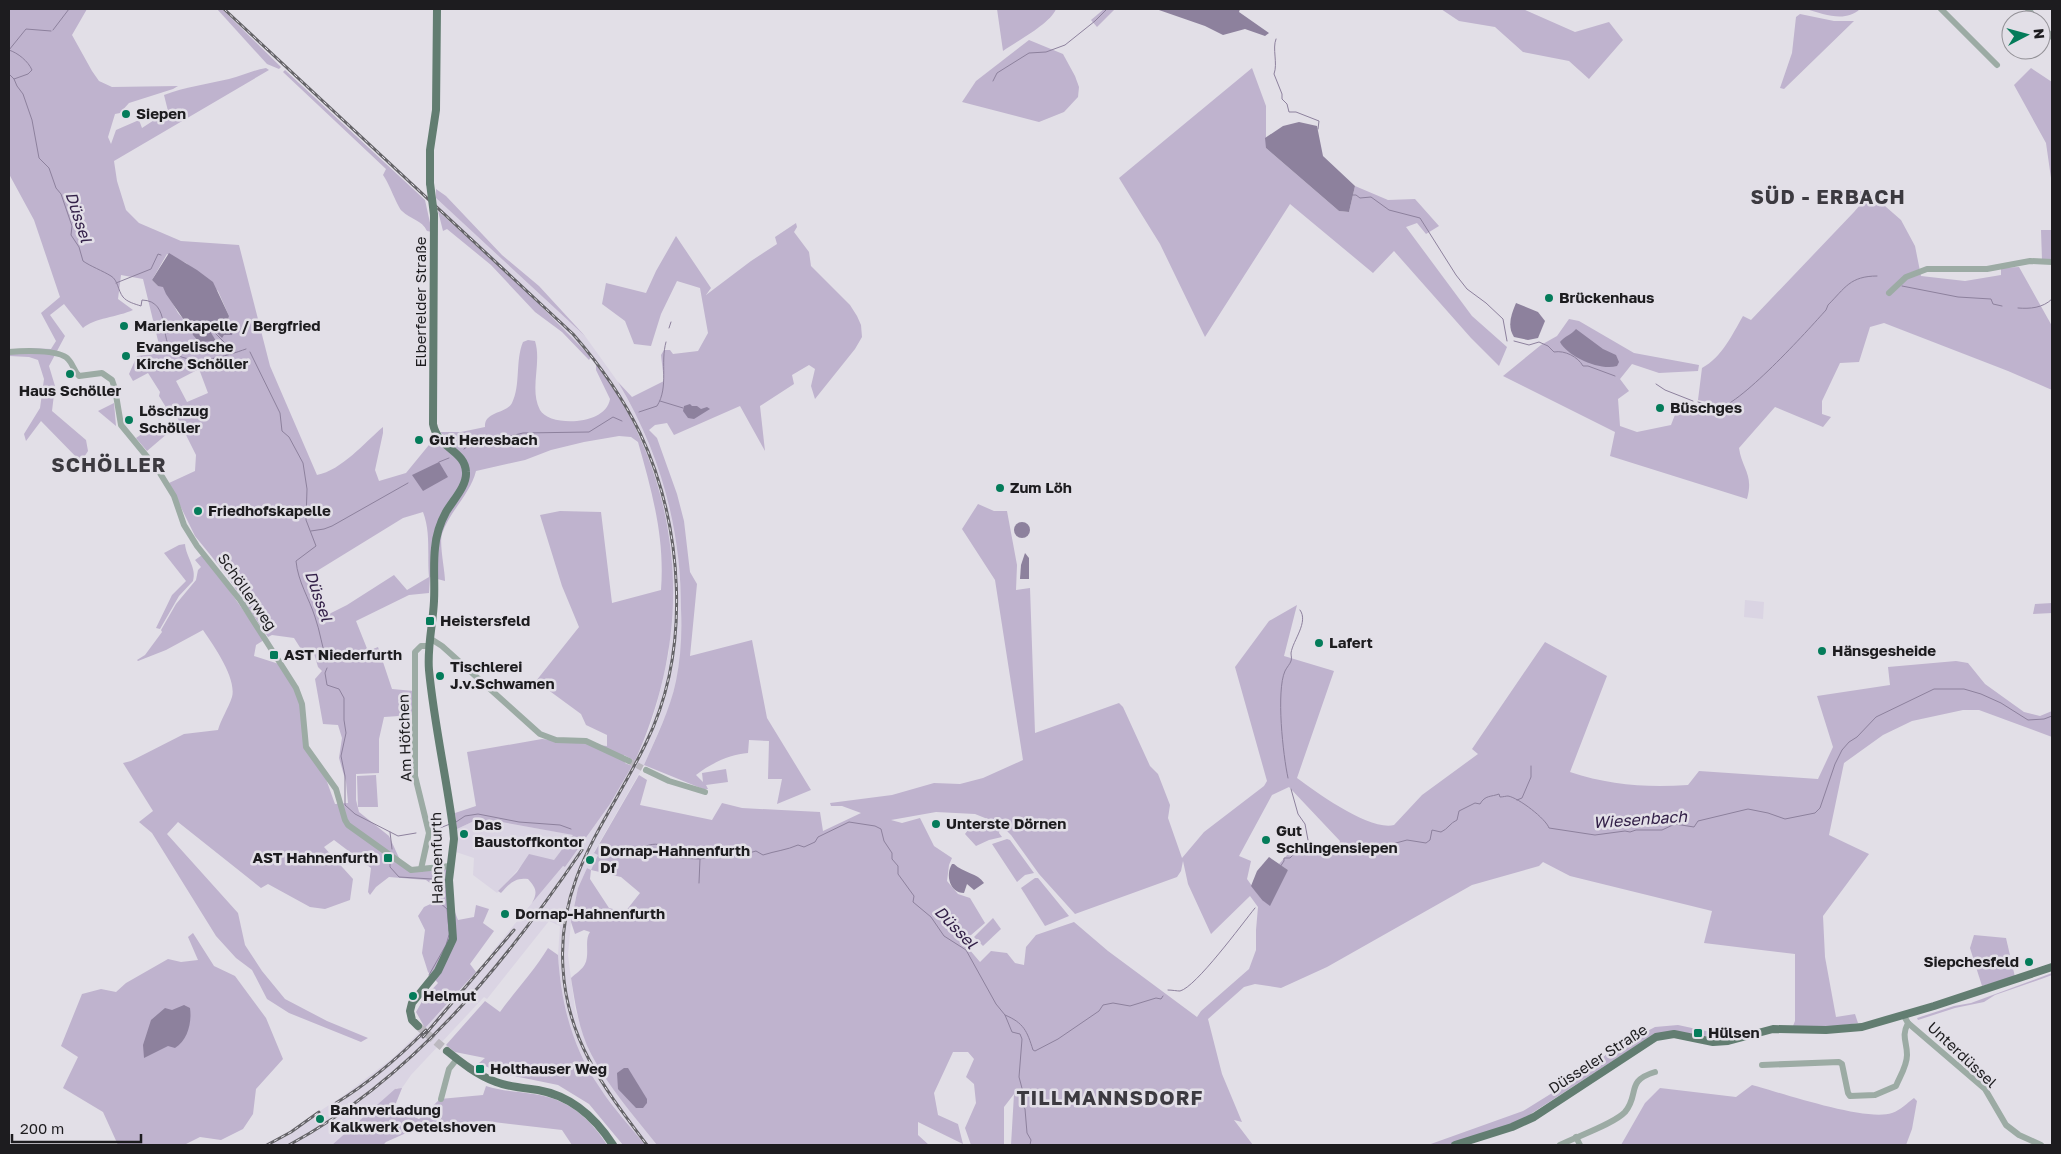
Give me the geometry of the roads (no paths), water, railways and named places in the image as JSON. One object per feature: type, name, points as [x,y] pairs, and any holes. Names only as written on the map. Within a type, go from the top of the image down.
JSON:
[{"type":"main road","name":"Elberfelder Straße","points":[[430,643],[435,548],[440,523],[466,481],[467,474],[458,455],[439,439],[433,424],[434,215],[430,183],[430,150],[436,110],[437,9]]},
{"type":"main road","name":"Hahnenfurth","points":[[418,1026],[412,1020],[410,1012],[412,1003],[438,971],[453,939],[450,866],[454,840],[429,669],[430,643]]},
{"type":"main road","name":"Düsseler Straße","points":[[1455,1145],[1512,1127],[1534,1117],[1646,1042],[1661,1035],[1674,1034],[1713,1042],[1728,1041],[1773,1029],[1826,1030],[1862,1027],[1906,1019],[2052,967]]},
{"type":"main road","points":[[447,1050],[481,1076],[497,1083],[552,1093],[571,1101],[593,1118],[614,1145]]},
{"type":"street","points":[[1941,9],[1997,65]]},
{"type":"street","points":[[1889,294],[1906,277],[1927,269],[1987,269],[2030,261],[2052,262]]},
{"type":"street","name":"Schöllerweg","points":[[9,352],[37,351],[60,354],[67,357],[79,376],[102,373],[112,380],[121,425],[158,470],[174,496],[184,525],[197,546],[240,600],[296,688],[302,704],[306,747],[336,789],[348,825],[411,870],[450,866]]},
{"type":"street","points":[[430,643],[442,646],[540,734],[556,740],[586,741],[629,761]]},
{"type":"street","name":"Am Höfchen","points":[[421,869],[429,833],[416,776],[415,652],[420,646],[430,643]]},
{"type":"street","points":[[646,770],[669,781],[705,792]]},
{"type":"street","points":[[1762,1065],[1839,1062],[1842,1064],[1850,1096],[1875,1096],[1896,1086],[1904,1069],[1907,1054],[1904,1036],[1906,1019]]},
{"type":"street","name":"Unterdüssel","points":[[1906,1019],[1985,1090],[2006,1125],[2019,1135],[2041,1145]]},
{"type":"street","points":[[441,1099],[449,1069],[457,1059]]},
{"type":"street","points":[[1560,1145],[1620,1117],[1632,1101],[1633,1089],[1638,1081],[1646,1075],[1655,1072]]},
{"type":"street","points":[[1576,1137],[1580,1145]]},
{"type":"waterway","points":[[53,30],[69,9]]},
{"type":"waterway","points":[[993,81],[997,73],[1029,53],[1046,52],[1065,45],[1107,9]]},
{"type":"waterway","points":[[9,50],[26,29],[51,31]]},
{"type":"waterway","points":[[1276,39],[1274,74],[1282,94],[1282,99],[1287,104],[1289,112],[1296,112],[1319,121],[1318,129]]},
{"type":"waterway","name":"Düssel","points":[[9,50],[22,58],[32,70],[28,74],[14,79],[23,94],[32,120],[39,158],[49,168],[56,188],[61,194],[72,226],[71,235],[79,247],[83,261],[113,278],[121,295],[131,303],[141,306],[142,300],[151,302],[157,307],[161,314],[166,339],[174,353],[182,357],[200,360],[220,357],[246,349]]},
{"type":"waterway","name":"Düssel","points":[[9,74],[14,79]]},
{"type":"waterway","points":[[1352,195],[1360,198],[1371,197],[1389,210],[1420,218],[1467,289],[1503,319],[1507,341]]},
{"type":"waterway","points":[[116,283],[151,269],[158,254],[161,255]]},
{"type":"waterway","points":[[1698,402],[1715,409],[1725,406],[1772,367],[1826,310],[1828,305],[1844,288],[1860,278],[1877,276]]},
{"type":"waterway","points":[[1902,286],[1958,297],[1991,299],[1993,304],[2002,306]]},
{"type":"waterway","points":[[2018,308],[2036,307],[2052,299]]},
{"type":"waterway","points":[[669,328],[671,322]]},
{"type":"waterway","points":[[210,328],[225,343]]},
{"type":"waterway","points":[[1514,341],[1529,345],[1539,342],[1548,346],[1554,352],[1571,355],[1583,366],[1615,376]]},
{"type":"waterway","points":[[639,412],[657,406],[661,399],[664,383],[664,350],[666,342]]},
{"type":"waterway","points":[[227,346],[234,352]]},
{"type":"waterway","name":"Düssel","points":[[250,352],[280,413],[282,431],[289,437],[303,463],[307,489],[306,520],[316,546],[296,561],[301,583],[317,622],[327,662]]},
{"type":"waterway","points":[[1656,384],[1665,390],[1693,401]]},
{"type":"waterway","points":[[660,401],[683,408]]},
{"type":"waterway","points":[[464,449],[468,446],[523,433],[589,432],[613,417],[622,421]]},
{"type":"waterway","points":[[439,462],[449,458]]},
{"type":"waterway","points":[[311,531],[332,526],[408,483]]},
{"type":"waterway","points":[[1288,778],[1282,739],[1281,693],[1282,680],[1291,661],[1292,648],[1302,625],[1303,620],[1300,610]]},
{"type":"waterway","name":"Düssel","points":[[327,668],[325,673],[327,685],[339,689],[344,698],[346,733],[341,756],[345,776],[345,805],[355,814],[398,836],[416,833]]},
{"type":"waterway","name":"Wiesenbach","points":[[1319,848],[1322,850],[1327,847],[1340,849],[1342,854],[1347,855],[1351,852],[1365,853],[1379,850],[1381,847],[1407,840],[1426,843],[1430,840],[1432,830],[1443,831],[1457,820],[1459,811],[1475,803],[1480,804],[1486,798],[1499,794],[1500,797],[1508,796],[1525,805],[1538,814],[1549,828],[1595,835],[1636,830],[1662,830],[1675,824],[1694,827],[1698,821],[1748,809],[1785,819],[1815,813],[1820,808],[1835,764],[1842,750],[1876,717],[1934,689],[1964,689],[1981,694],[2001,703],[2028,720],[2044,719],[2052,716]]},
{"type":"waterway","points":[[1517,800],[1522,798],[1531,777],[1531,766]]},
{"type":"waterway","points":[[1291,789],[1298,814],[1305,824],[1308,840]]},
{"type":"waterway","name":"Düssel","points":[[456,822],[465,816],[478,814],[519,822],[560,825],[571,829]]},
{"type":"waterway","name":"Düssel","points":[[611,848],[624,851],[658,844],[663,846],[675,858],[700,859],[712,856],[738,856],[756,851],[763,855],[798,845],[804,847],[815,842],[818,837],[849,822],[875,826],[881,829],[884,841],[892,853],[892,859],[898,866],[898,874],[914,896],[913,902],[931,917],[944,936],[966,950],[996,1004],[1005,1015],[1012,1032],[1020,1034],[1022,1039],[1019,1077],[1023,1092],[1021,1102],[1025,1109],[1027,1133],[1031,1140],[1030,1145]]},
{"type":"waterway","name":"Düssel","points":[[440,828],[450,824]]},
{"type":"waterway","points":[[390,832],[392,849]]},
{"type":"waterway","name":"Wiesenbach","points":[[1280,867],[1284,858],[1290,858],[1299,849]]},
{"type":"waterway","points":[[390,859],[390,867],[399,877],[432,879],[439,902],[447,909],[449,931]]},
{"type":"waterway","points":[[699,883],[700,859]]},
{"type":"waterway","name":"Wiesenbach","points":[[1168,990],[1180,991],[1197,979],[1255,908]]},
{"type":"waterway","points":[[429,975],[446,945],[449,935]]},
{"type":"waterway","name":"Wiesenbach","points":[[1005,1015],[1017,1021],[1024,1028],[1035,1051],[1058,1039],[1099,1011],[1103,1005],[1113,1003],[1130,1006],[1156,998],[1161,999],[1163,996]]},
{"type":"tunnel","points":[[629,761],[646,770]]},
{"type":"tunnel","points":[[418,1026],[447,1051]]},
{"type":"railway","points":[[224,9],[573,334],[601,369],[626,406],[640,433],[654,469],[666,507],[673,547],[676,628],[671,668],[661,707],[646,743],[588,850],[577,877],[568,905],[563,935],[563,968],[566,994],[580,1041],[603,1084],[647,1145]]},
{"type":"railway","points":[[289,1145],[334,1118],[376,1087],[416,1053],[453,1016],[521,935],[582,850]]},
{"type":"railway","points":[[423,1037],[514,930]]},
{"type":"railway","points":[[336,1103],[383,1069],[426,1030]]},
{"type":"railway","points":[[267,1145],[291,1132],[319,1112]]},
{"type":"place","name":"Siepen","points":[[126,114]]},
{"type":"place","name":"Brückenhaus","points":[[1549,298]]},
{"type":"place","name":"Marienkapelle / Bergfried","points":[[124,326]]},
{"type":"place","name":"Evangelische Kirche Schöller","points":[[126,356]]},
{"type":"place","name":"Haus Schöller","points":[[70,374]]},
{"type":"place","name":"Büschges","points":[[1660,408]]},
{"type":"place","name":"Löschzug Schöller","points":[[129,420]]},
{"type":"place","name":"Gut Heresbach","points":[[419,440]]},
{"type":"place","name":"Zum Löh","points":[[1000,488]]},
{"type":"place","name":"Friedhofskapelle","points":[[198,511]]},
{"type":"place","name":"Heistersfeld","points":[[430,621]]},
{"type":"place","name":"Lafert","points":[[1319,643]]},
{"type":"place","name":"Hänsgesheide","points":[[1822,651]]},
{"type":"place","name":"AST Niederfurth","points":[[274,655]]},
{"type":"place","name":"Tischlerei J.v.Schwamen","points":[[440,676]]},
{"type":"place","name":"Unterste Dörnen","points":[[936,824]]},
{"type":"place","name":"Das Baustoffkontor","points":[[464,834]]},
{"type":"place","name":"Gut Schlingensiepen","points":[[1266,840]]},
{"type":"place","name":"AST Hahnenfurth","points":[[388,858]]},
{"type":"place","name":"Dornap-Hahnenfurth Df","points":[[590,860]]},
{"type":"place","name":"Dornap-Hahnenfurth","points":[[505,914]]},
{"type":"place","name":"Siepchesfeld","points":[[2029,962]]},
{"type":"place","name":"Helmut","points":[[413,996]]},
{"type":"place","name":"Hülsen","points":[[1698,1033]]},
{"type":"place","name":"Holthauser Weg","points":[[480,1069]]},
{"type":"place","name":"Bahnverladung Kalkwerk Oetelshoven","points":[[320,1119]]},
{"type":"district","name":"SÜD - ERBACH","points":[[1828,197]]},
{"type":"district","name":"SCHÖLLER","points":[[109,465]]},
{"type":"district","name":"TILLMANNSDORF","points":[[1110,1098]]}]
